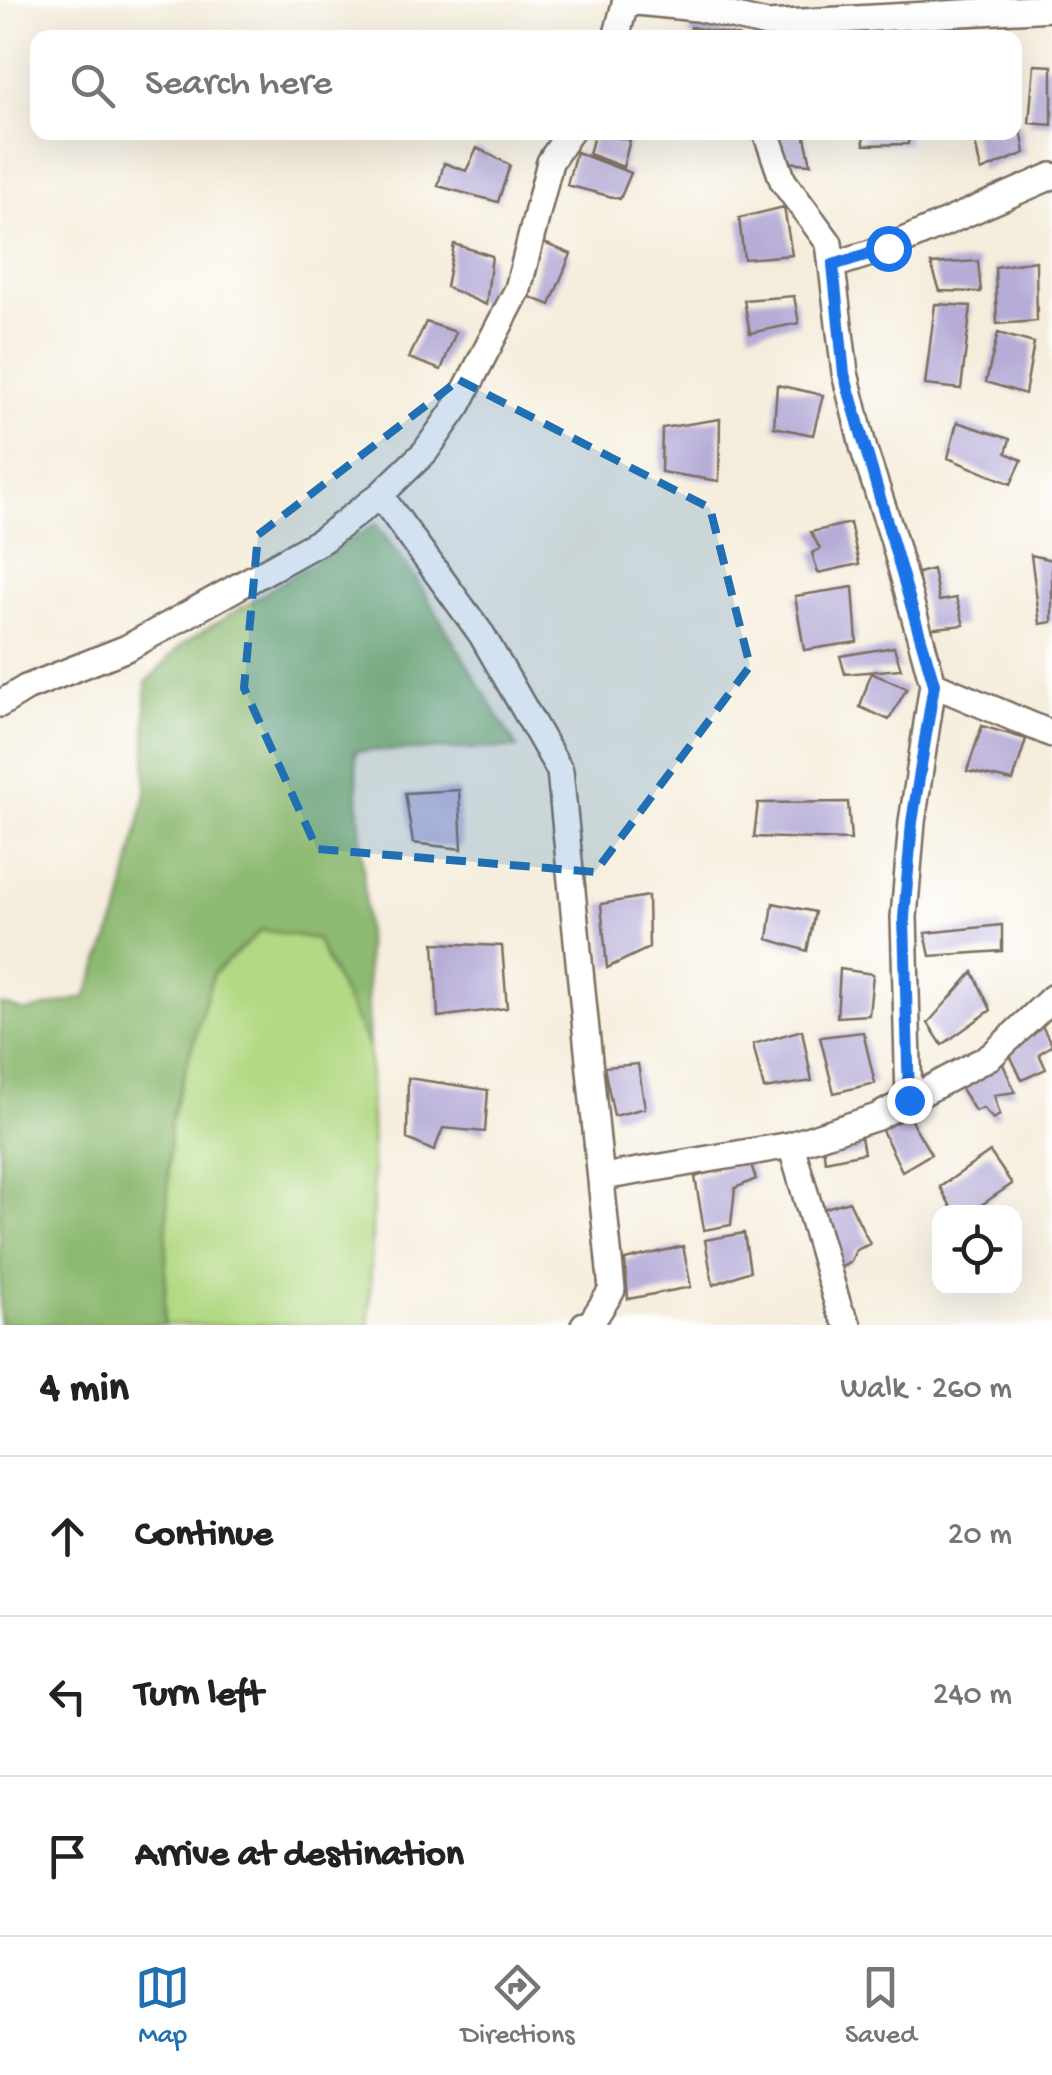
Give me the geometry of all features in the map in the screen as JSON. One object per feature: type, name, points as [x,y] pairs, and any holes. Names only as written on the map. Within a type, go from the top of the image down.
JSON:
[{"type":"street","points":[[618,30],[626,1],[696,8],[764,30]]},
{"type":"street","points":[[779,30],[1052,8]]},
{"type":"street","points":[[0,704],[26,688],[127,648],[322,540],[380,496],[425,452],[458,405],[518,289],[550,162],[565,140]]},
{"type":"street","points":[[769,140],[783,181],[829,243],[844,374],[934,684],[912,822],[904,918],[909,1100]]},
{"type":"street","points":[[833,265],[888,248],[1052,176]]},
{"type":"street","points":[[380,496],[482,635],[560,771],[604,1176],[612,1290],[591,1322],[584,1325]]},
{"type":"street","points":[[934,684],[1052,734]]},
{"type":"street","points":[[604,1176],[791,1145],[877,1116],[990,1056],[1052,998]]},
{"type":"street","points":[[791,1145],[839,1309],[848,1325]]},
{"type":"highlighted area","points":[[459,380],[710,508],[750,666],[595,872],[317,849],[244,688],[258,535]]},
{"type":"green space","points":[[376,524],[418,582],[517,748],[355,751],[365,897],[369,1047],[316,939],[262,930],[213,974],[170,1122],[164,1325],[0,1325],[0,1004],[26,1012],[86,997],[120,910],[146,793],[146,683],[181,645]]},
{"type":"green space","points":[[262,929],[316,939],[369,1047],[373,1197],[369,1325],[164,1325],[170,1122],[213,974]]},
{"type":"building","points":[[1034,65],[1052,66],[1052,125],[1029,123]]},
{"type":"building","points":[[1022,135],[1025,153],[981,171],[975,140],[1022,140]]},
{"type":"building","points":[[593,140],[630,140],[623,167],[589,154]]},
{"type":"building","points":[[780,140],[806,140],[811,164],[785,162]]},
{"type":"building","points":[[864,140],[908,140],[908,144],[864,145]]},
{"type":"building","points":[[477,148],[510,165],[498,202],[438,186],[444,163],[466,171]]},
{"type":"building","points":[[576,152],[631,173],[620,199],[567,185]]},
{"type":"building","points":[[784,207],[792,255],[744,259],[739,218]]},
{"type":"building","points":[[544,243],[571,254],[550,305],[530,297]]},
{"type":"building","points":[[454,244],[492,256],[486,305],[446,287]]},
{"type":"building","points":[[978,261],[981,292],[940,291],[931,264]]},
{"type":"building","points":[[1036,261],[1037,321],[997,324],[995,267]]},
{"type":"building","points":[[794,296],[799,323],[750,333],[744,300]]},
{"type":"building","points":[[935,304],[971,306],[961,389],[925,385]]},
{"type":"building","points":[[426,322],[456,332],[441,370],[409,358]]},
{"type":"building","points":[[998,333],[1034,343],[1025,394],[986,382]]},
{"type":"building","points":[[777,385],[823,395],[813,435],[774,427]]},
{"type":"building","points":[[720,419],[719,481],[661,472],[662,428]]},
{"type":"building","points":[[957,422],[1010,439],[1006,453],[1022,460],[1011,484],[948,458]]},
{"type":"building","points":[[850,523],[859,564],[818,573],[812,553],[820,549],[811,532]]},
{"type":"building","points":[[1031,555],[1052,560],[1052,622],[1040,624]]},
{"type":"building","points":[[933,569],[939,601],[956,598],[964,625],[927,629],[918,573]]},
{"type":"building","points":[[853,587],[857,642],[804,650],[795,596]]},
{"type":"building","points":[[894,647],[901,669],[845,674],[840,656]]},
{"type":"building","points":[[871,673],[907,688],[889,720],[860,707]]},
{"type":"building","points":[[982,726],[1026,739],[1013,781],[967,771]]},
{"type":"building","points":[[459,790],[462,849],[413,843],[405,793]]},
{"type":"building","points":[[848,802],[851,840],[754,837],[758,803]]},
{"type":"building","points":[[648,896],[649,948],[607,968],[601,904]]},
{"type":"building","points":[[773,903],[815,912],[807,951],[768,939]]},
{"type":"building","points":[[1002,925],[1002,951],[930,956],[925,933]]},
{"type":"building","points":[[434,943],[502,946],[507,1008],[438,1017]]},
{"type":"building","points":[[840,969],[873,974],[869,1015],[837,1017]]},
{"type":"building","points":[[973,972],[991,1010],[942,1045],[928,1023]]},
{"type":"building","points":[[1041,1024],[1052,1045],[1039,1054],[1046,1069],[1022,1080],[1010,1055]]},
{"type":"building","points":[[802,1030],[812,1081],[764,1089],[753,1044]]},
{"type":"building","points":[[863,1032],[875,1083],[834,1093],[820,1037]]},
{"type":"building","points":[[638,1064],[645,1108],[614,1116],[604,1067]]},
{"type":"building","points":[[1003,1064],[1015,1092],[994,1095],[1000,1115],[993,1119],[983,1108],[975,1111],[960,1087]]},
{"type":"building","points":[[408,1078],[488,1090],[485,1132],[443,1128],[434,1151],[407,1139]]},
{"type":"building","points":[[905,1110],[931,1154],[902,1171],[882,1130]]},
{"type":"building","points":[[861,1137],[864,1153],[825,1161],[823,1146]]},
{"type":"building","points":[[990,1152],[1012,1184],[981,1205],[950,1205],[940,1187]]},
{"type":"building","points":[[749,1159],[756,1179],[735,1188],[731,1225],[704,1230],[695,1177]]},
{"type":"building","points":[[849,1201],[870,1244],[856,1250],[850,1263],[837,1269],[822,1209]]},
{"type":"building","points":[[744,1233],[750,1271],[713,1285],[705,1240]]},
{"type":"building","points":[[683,1246],[691,1287],[628,1299],[625,1260]]},
{"type":"route","points":[[888,248],[833,265],[844,374],[934,684],[912,822],[904,918],[909,1100]]}]
